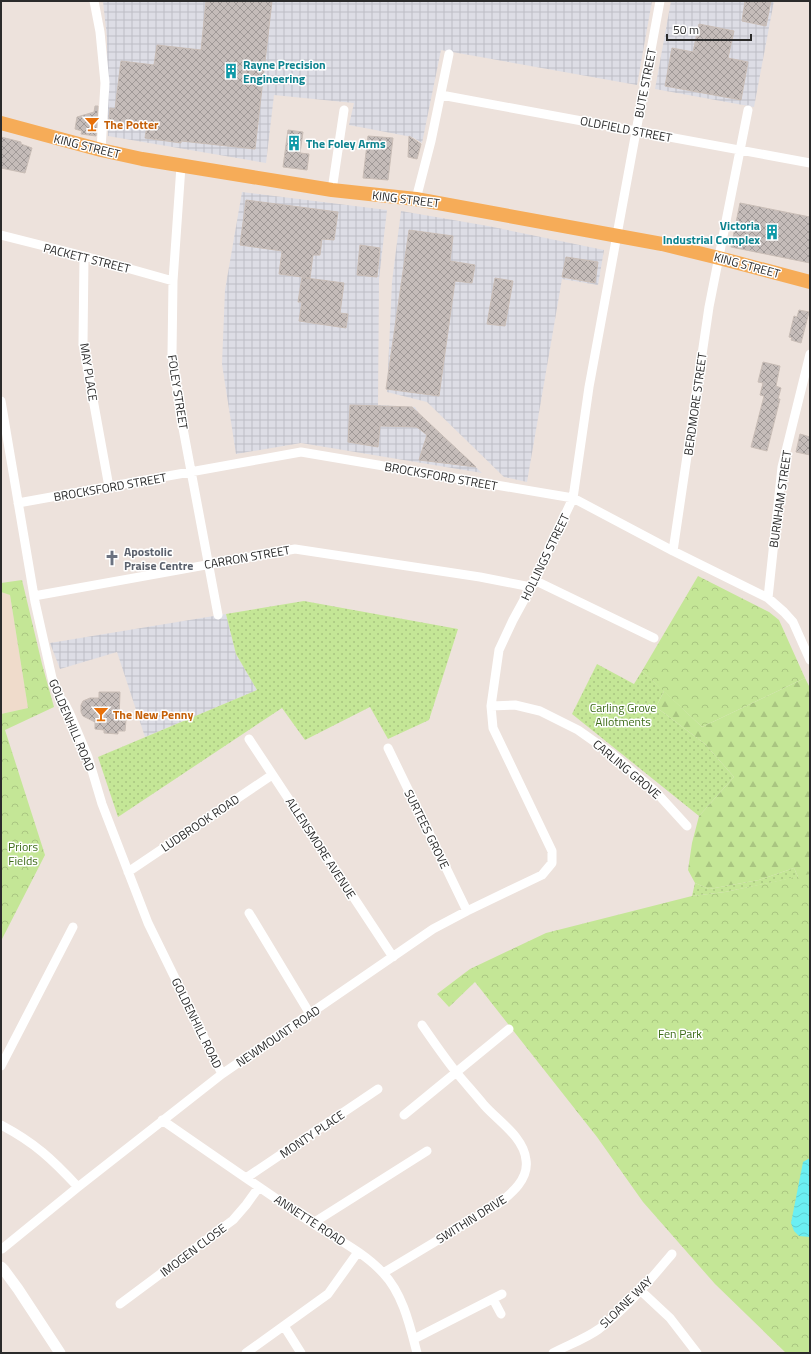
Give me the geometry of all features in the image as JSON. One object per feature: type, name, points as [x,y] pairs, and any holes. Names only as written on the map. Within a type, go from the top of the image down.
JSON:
[{"type":"main road","name":"KING STREET","points":[[1,123],[101,150],[181,166],[332,190],[416,199],[662,244],[810,282]]},
{"type":"street","points":[[94,1],[100,32],[105,83],[101,150]]},
{"type":"street","name":"BUTE STREET","points":[[616,236],[660,1]]},
{"type":"street","points":[[416,199],[431,140],[449,54]]},
{"type":"street","name":"OLDFIELD STREET","points":[[441,95],[810,163]]},
{"type":"street","points":[[332,190],[344,110]]},
{"type":"street","name":"BERDMORE STREET","points":[[673,551],[709,307],[748,110]]},
{"type":"street","name":"FOLEY STREET","points":[[181,166],[173,281],[172,354],[182,423],[218,615]]},
{"type":"street","name":"PACKETT STREET","points":[[1,236],[84,256],[173,281]]},
{"type":"street","name":"HOLLINGS STREET","points":[[552,863],[552,851],[493,728],[491,706],[499,650],[573,498],[589,388],[616,236]]},
{"type":"street","name":"MAY PLACE","points":[[84,256],[83,344],[109,486]]},
{"type":"street","name":"BURNHAM STREET","points":[[768,598],[782,467],[810,354]]},
{"type":"street","name":"GOLDENHILL ROAD","points":[[1,401],[34,596],[52,678],[59,696],[68,709],[88,757],[102,804],[148,923],[222,1074]]},
{"type":"street","name":"BROCKSFORD STREET","points":[[18,503],[109,486],[192,473],[301,452],[573,498],[673,551],[768,598],[784,612],[792,622],[810,660]]},
{"type":"street","name":"CARRON STREET","points":[[34,596],[295,549],[480,577],[532,583],[654,638]]},
{"type":"street","name":"CARLING GROVE","points":[[491,706],[515,705],[540,711],[578,730],[612,754],[655,791],[687,826]]},
{"type":"street","name":"ALLENSMORE AVENUE","points":[[249,739],[393,957]]},
{"type":"street","name":"SURTEES GROVE","points":[[388,748],[467,911]]},
{"type":"street","name":"LUDBROOK ROAD","points":[[128,872],[272,775]]},
{"type":"street","name":"NEWMOUNT ROAD","points":[[2,1249],[162,1120],[222,1074],[433,929],[542,875],[552,863]]},
{"type":"street","points":[[249,913],[310,1014]]},
{"type":"street","points":[[1,1066],[73,927]]},
{"type":"street","name":"SWITHIN DRIVE","points":[[383,1273],[498,1204],[514,1189],[525,1174],[527,1160],[523,1148],[513,1134],[485,1106],[456,1072],[422,1025]]},
{"type":"street","points":[[404,1115],[509,1029]]},
{"type":"street","name":"MONTY PLACE","points":[[246,1178],[378,1089]]},
{"type":"street","name":"ANNETTE ROAD","points":[[162,1120],[259,1187],[358,1252],[383,1273],[394,1288],[403,1305],[417,1353]]},
{"type":"street","points":[[1,1125],[43,1151],[78,1187]]},
{"type":"street","points":[[313,1223],[427,1151]]},
{"type":"street","name":"IMOGEN CLOSE","points":[[120,1304],[233,1220],[259,1187]]},
{"type":"street","points":[[246,1353],[328,1294],[358,1252]]},
{"type":"street","name":"SLOANE WAY","points":[[553,1353],[599,1329],[617,1314],[672,1254]]},
{"type":"street","points":[[1,1267],[18,1289],[60,1353]]},
{"type":"street","points":[[640,1290],[670,1318],[697,1353]]},
{"type":"street","points":[[414,1339],[502,1294]]},
{"type":"street","points":[[493,1299],[501,1314]]},
{"type":"street","points":[[284,1326],[301,1353]]},
{"type":"shaded area","points":[[103,1],[652,1],[637,85],[441,50],[422,143],[412,137],[349,125],[354,103],[274,95],[266,163],[108,136],[107,38]]},
{"type":"shaded area","points":[[671,1],[774,1],[754,107],[655,89]]},
{"type":"shaded area","points":[[242,192],[387,210],[379,279],[378,405],[415,407],[419,414],[482,473],[301,443],[236,454],[222,364],[225,290]]},
{"type":"shaded area","points":[[401,211],[488,226],[604,250],[598,285],[562,279],[527,482],[504,477],[427,402],[387,392],[392,282]]},
{"type":"shaded area","points":[[1,592],[10,595],[28,708],[1,714]]},
{"type":"shaded area","points":[[226,614],[236,654],[257,690],[145,737],[117,652],[60,669],[50,643]]},
{"type":"green space","points":[[698,576],[769,612],[779,620],[805,678],[702,727],[642,671]]},
{"type":"green space","name":"Priors Fields","points":[[22,580],[54,707],[5,730],[45,855],[1,941],[1,714],[28,708],[10,595],[1,592],[1,583]]},
{"type":"green space","points":[[304,601],[458,629],[429,720],[388,739],[370,707],[305,740],[282,708],[118,817],[98,757],[257,690],[236,654],[226,614]]},
{"type":"green space","name":"Carling Grove Allotments","points":[[597,664],[634,684],[642,671],[664,691],[656,707],[705,744],[734,777],[699,816],[572,714]]},
{"type":"green space","points":[[805,678],[810,688],[810,889],[798,877],[794,868],[759,880],[709,889],[695,883],[688,870],[692,843],[699,816],[734,777],[705,744],[656,707],[664,691],[702,727]]},
{"type":"green space","points":[[794,868],[798,877],[725,892],[692,896],[695,883],[709,889],[759,880]]},
{"type":"green space","name":"Fen Park","points":[[810,874],[810,1353],[786,1353],[715,1284],[643,1202],[597,1137],[475,982],[449,1007],[437,994],[470,969],[546,933],[692,896],[725,892]]},
{"type":"water","points":[[810,1158],[810,1237],[799,1236],[794,1231],[791,1223],[803,1162]]},
{"type":"building","name":"Rayne Precision Engineering","points":[[206,1],[272,1],[255,149],[181,141],[181,143],[145,138],[147,125],[109,120],[110,108],[115,109],[121,61],[154,65],[157,45],[201,50]]},
{"type":"building","points":[[745,1],[771,1],[766,26],[742,21]]},
{"type":"building","points":[[699,24],[734,31],[728,58],[748,62],[741,100],[665,86],[672,48],[693,52]]},
{"type":"building","name":"The Potter","points":[[95,106],[98,106],[96,136],[81,134],[82,131],[75,129],[77,117],[94,112]]},
{"type":"building","name":"The Foley Arms","points":[[288,130],[303,132],[300,153],[309,154],[307,170],[283,167]]},
{"type":"building","points":[[368,136],[393,138],[388,180],[363,178]]},
{"type":"building","points":[[409,136],[421,144],[417,159],[408,157]]},
{"type":"building","points":[[1,137],[21,142],[21,144],[32,148],[25,173],[1,168]]},
{"type":"building","points":[[246,200],[338,212],[334,240],[322,239],[320,255],[313,255],[310,278],[306,278],[344,283],[340,313],[348,314],[346,328],[299,321],[302,302],[298,302],[302,277],[279,274],[282,251],[240,245]]},
{"type":"building","name":"Victoria Industrial Complex","points":[[740,203],[810,217],[810,263],[731,247]]},
{"type":"building","points":[[409,230],[453,236],[450,261],[475,265],[472,283],[455,281],[439,396],[386,389]]},
{"type":"building","points":[[360,245],[380,248],[377,277],[357,275]]},
{"type":"building","points":[[566,257],[598,262],[595,283],[562,277]]},
{"type":"building","points":[[495,278],[513,281],[505,326],[487,324]]},
{"type":"building","points":[[799,310],[809,312],[801,343],[791,340],[792,338],[789,337],[794,316],[797,317]]},
{"type":"building","points":[[763,362],[780,366],[776,386],[781,388],[778,399],[780,399],[767,451],[751,447],[764,396],[760,395],[763,383],[758,382]]},
{"type":"building","points":[[350,405],[412,407],[476,467],[419,460],[427,435],[417,427],[380,426],[378,447],[348,442]]},
{"type":"building","points":[[800,434],[810,437],[810,455],[796,452]]},
{"type":"building","name":"The New Penny","points":[[99,692],[120,692],[119,720],[126,720],[125,731],[118,731],[118,734],[104,733],[104,730],[95,729],[95,722],[83,716],[81,712],[81,705],[83,701],[90,698],[99,698]]},
{"type":"place","name":"Rayne Precision Engineering","points":[[231,71]]},
{"type":"place","name":"The Potter","points":[[92,124]]},
{"type":"place","name":"The Foley Arms","points":[[294,143]]},
{"type":"place","name":"Victoria Industrial Complex","points":[[772,232]]},
{"type":"place","name":"Apostolic Praise Centre","points":[[112,558]]},
{"type":"place","name":"The New Penny","points":[[101,714]]}]
